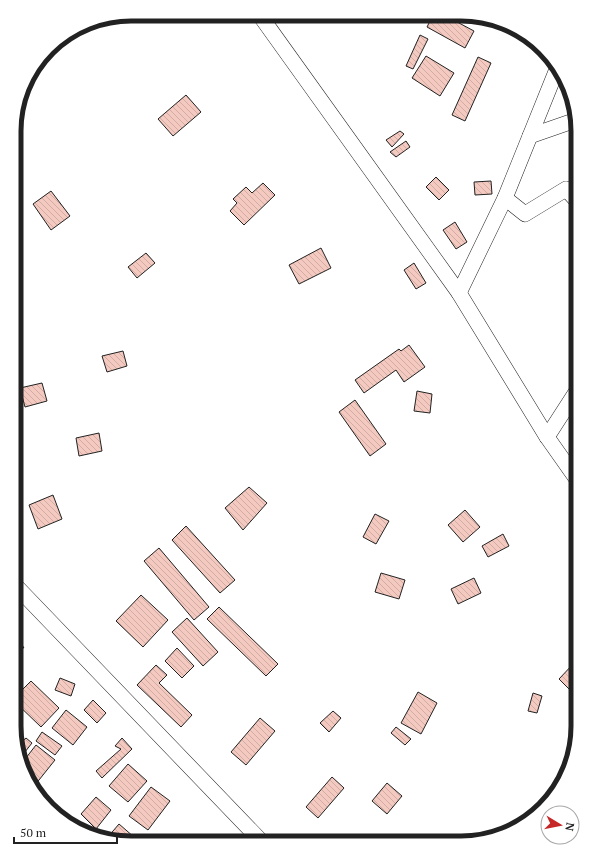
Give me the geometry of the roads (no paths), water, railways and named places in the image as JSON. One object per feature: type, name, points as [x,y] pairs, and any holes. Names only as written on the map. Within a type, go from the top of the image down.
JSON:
[{"type":"street","points":[[264,21],[460,293],[547,437],[571,471]]},
{"type":"street","points":[[460,293],[505,198],[555,74]]},
{"type":"street","points":[[530,136],[570,122]]},
{"type":"street","points":[[505,198],[525,214],[566,189],[571,194]]},
{"type":"street","points":[[547,437],[571,400]]},
{"type":"street","points":[[21,591],[256,836]]}]
